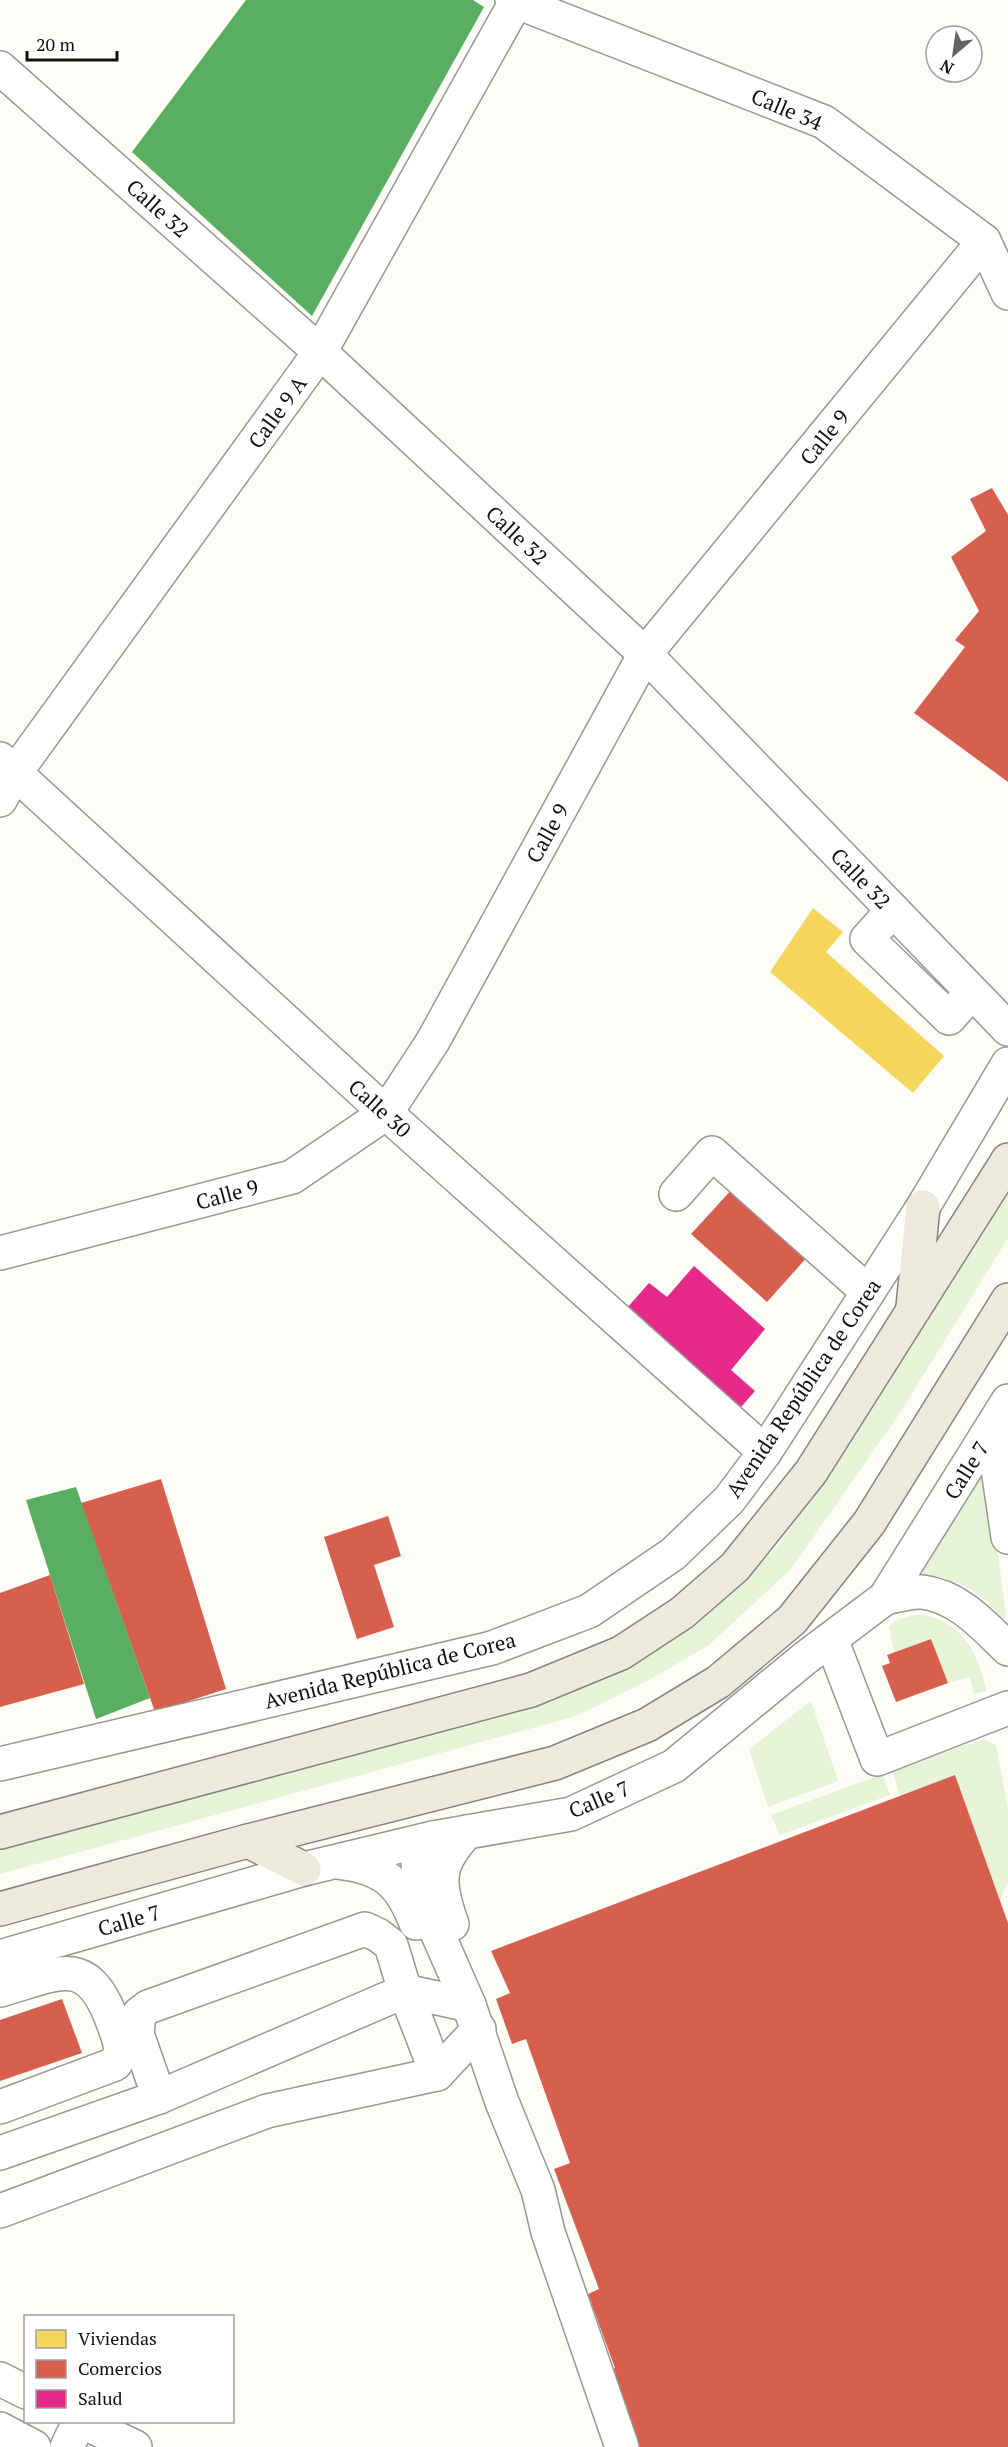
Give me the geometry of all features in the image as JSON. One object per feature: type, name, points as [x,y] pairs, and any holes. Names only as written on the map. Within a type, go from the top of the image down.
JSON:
[{"type":"main road","points":[[0,1832],[531,1690],[621,1653],[682,1613],[735,1567],[812,1472],[1008,1160]]},
{"type":"main road","points":[[912,1314],[923,1207]]},
{"type":"main road","points":[[0,1909],[248,1841],[555,1763],[647,1725],[718,1682],[792,1620],[869,1523],[1008,1300]]},
{"type":"main road","points":[[248,1841],[304,1869]]},
{"type":"street","name":"Calle 34","points":[[515,1],[824,122],[984,242],[1008,293]]},
{"type":"street","name":"Calle 9 A","points":[[5,777],[320,351],[515,1]]},
{"type":"street","name":"Calle 32","points":[[0,68],[320,351],[645,654],[1008,1029]]},
{"type":"street","name":"Calle 9","points":[[0,1253],[292,1177],[386,1113],[433,1041],[645,654],[984,242]]},
{"type":"street","name":"Calle 30","points":[[5,777],[765,1452]]},
{"type":"street","name":"Avenida República de Corea","points":[[0,1764],[492,1648],[588,1611],[673,1554],[729,1500],[765,1452],[923,1207],[1008,1064]]},
{"type":"street","points":[[676,1194],[712,1154],[868,1292]]},
{"type":"street","points":[[1000,1415],[1008,1537]]},
{"type":"street","name":"Calle 7","points":[[0,1958],[304,1869],[433,1838],[571,1814],[674,1767],[885,1598],[1000,1415]]},
{"type":"street","points":[[885,1598],[921,1592],[946,1599],[966,1610],[1008,1649]]},
{"type":"street","points":[[831,1639],[877,1759],[1008,1708]]},
{"type":"street","points":[[0,2211],[267,2111],[437,2073],[474,2017],[457,1936],[443,1898],[442,1867],[453,1847],[467,1832]]},
{"type":"street","points":[[433,1838],[418,1861],[419,1884],[433,1923],[474,2017],[502,2102],[538,2190],[548,2232],[622,2447]]},
{"type":"street","points":[[337,1862],[357,1864],[382,1875],[398,1886],[411,1910],[433,1971],[474,2017]]},
{"type":"street","points":[[159,2097],[137,2034],[139,2014],[148,2007],[365,1929],[391,1944],[405,1991],[437,2073]]},
{"type":"street","points":[[0,1989],[69,1973],[83,1976],[98,1988],[108,2008],[122,2048],[121,2056],[116,2064],[0,2107]]},
{"type":"street","points":[[0,2152],[159,2097],[405,1991],[474,2017]]},
{"type":"street","points":[[0,2379],[24,2391]]},
{"type":"street","points":[[67,2447],[78,2423]]},
{"type":"street","points":[[87,2423],[135,2447]]},
{"type":"street","points":[[0,2429],[33,2447]]},
{"type":"green space","points":[[1008,1189],[1008,1238],[900,1413],[791,1569],[709,1645],[649,1680],[576,1716],[0,1874],[0,1848],[562,1695],[743,1579],[777,1547],[818,1488]]},
{"type":"green space","points":[[976,1467],[987,1468],[1006,1616],[1002,1621],[987,1601],[974,1591],[956,1582],[937,1576],[921,1576],[913,1571]]},
{"type":"green space","points":[[920,1614],[948,1624],[966,1641],[973,1651],[987,1691],[974,1694],[970,1677],[948,1683],[931,1639],[894,1652],[889,1627],[896,1620]]},
{"type":"green space","points":[[811,1701],[838,1781],[768,1807],[749,1749]]},
{"type":"green space","points":[[984,1739],[996,1745],[1008,1808],[1008,1882],[1000,1900],[955,1775],[900,1796],[892,1770]]},
{"type":"green space","points":[[883,1774],[890,1795],[780,1835],[771,1815]]},
{"type":"building: Viviendas","points":[[813,908],[843,932],[826,952],[944,1056],[913,1093],[770,972]]},
{"type":"building: Comercios","points":[[992,488],[1008,515],[1008,782],[914,713],[965,647],[955,640],[979,611],[951,557],[986,531],[970,499]]},
{"type":"building: Comercios","points":[[734,1187],[809,1255],[767,1302],[691,1234]]},
{"type":"building: Comercios","points":[[161,1479],[226,1689],[155,1712],[81,1503]]},
{"type":"building: Comercios","points":[[388,1516],[401,1556],[374,1565],[394,1627],[357,1639],[324,1537]]},
{"type":"building: Comercios","points":[[50,1575],[84,1684],[0,1707],[0,1593]]},
{"type":"building: Comercios","points":[[931,1639],[948,1683],[896,1702],[882,1666],[890,1663],[887,1655]]},
{"type":"building: Comercios","points":[[955,1775],[1008,1923],[1008,2447],[624,2447],[613,2415],[628,2410],[611,2371],[615,2368],[588,2294],[599,2289],[554,2169],[570,2163],[526,2039],[512,2044],[496,1999],[510,1993],[491,1951]]},
{"type":"building: Comercios","points":[[62,1999],[82,2053],[0,2081],[0,2020]]},
{"type":"building: Salud","points":[[694,1266],[765,1329],[731,1370],[755,1391],[741,1407],[627,1308],[649,1283],[667,1297]]},
{"type":"building: Público","points":[[246,0],[473,0],[484,7],[312,316],[132,152]]},
{"type":"building: Público","points":[[76,1487],[150,1698],[96,1719],[26,1500]]}]
